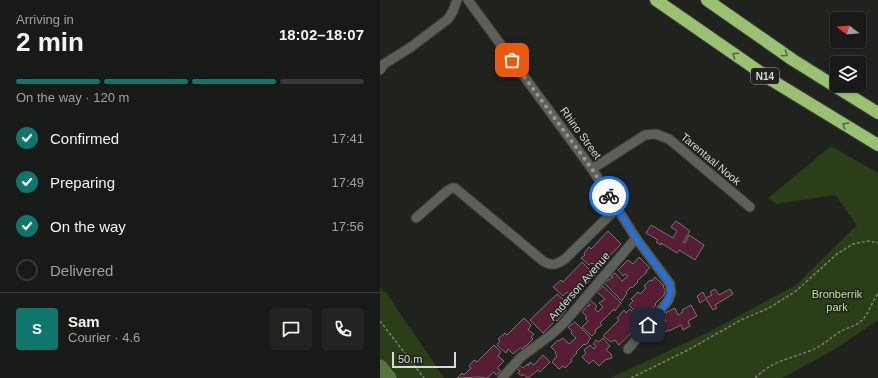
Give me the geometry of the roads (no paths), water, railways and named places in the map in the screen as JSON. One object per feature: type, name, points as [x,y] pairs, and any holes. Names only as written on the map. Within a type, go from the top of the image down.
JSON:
[{"type":"highway","name":"N14","points":[[656,0],[773,81],[878,146]]},
{"type":"highway","name":"N14","points":[[707,0],[793,60],[878,113]]},
{"type":"street","points":[[380,70],[384,64],[411,47],[448,19],[457,0]]},
{"type":"street","name":"Rhino Street","points":[[468,0],[592,169],[636,238],[670,284],[671,293],[668,301],[628,349]]},
{"type":"street","name":"Tarentaal Nook","points":[[592,169],[645,135],[656,134],[669,139],[750,207]]},
{"type":"street","points":[[416,218],[447,191],[455,188],[543,262],[551,265],[559,263],[565,259],[617,208]]},
{"type":"street","name":"Anderson Avenue","points":[[502,378],[520,357],[552,334],[564,323],[636,238]]},
{"type":"waterway","points":[[380,367],[389,378]]},
{"type":"park label","name":"Bronberrik park","points":[[837,300]]}]
